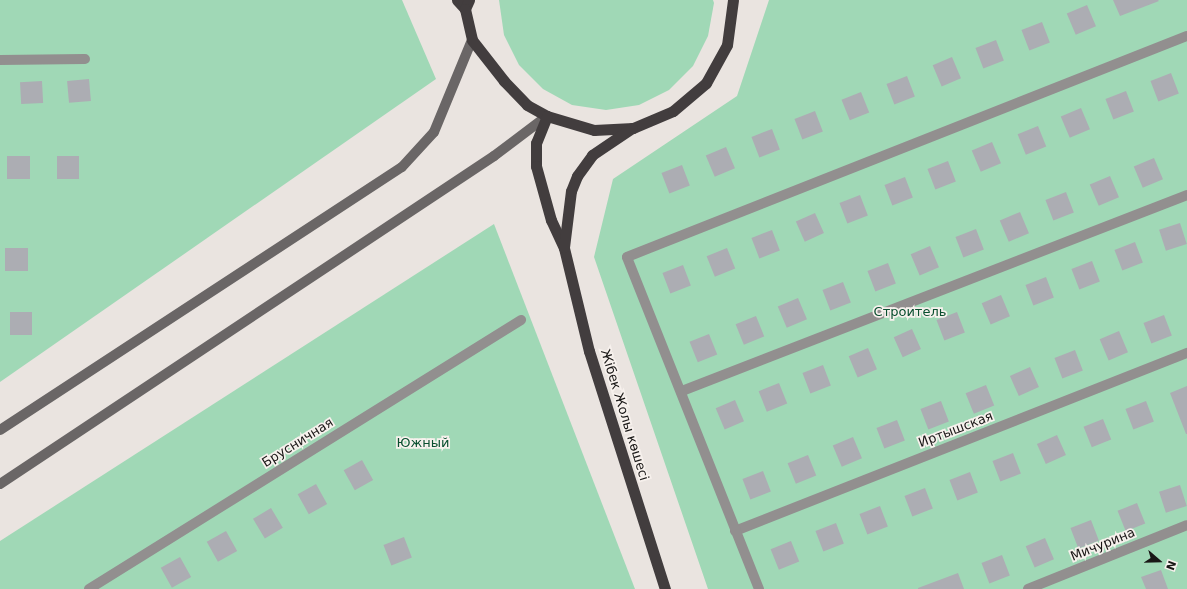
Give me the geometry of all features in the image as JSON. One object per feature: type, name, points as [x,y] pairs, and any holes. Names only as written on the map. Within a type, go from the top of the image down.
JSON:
[{"type":"highway","points":[[456,0],[467,5],[472,40],[504,81],[527,105],[547,116],[594,130],[633,128],[673,111],[706,83],[727,45],[733,0]]},
{"type":"highway","name":"Жібек Жолы көшесі","points":[[547,116],[536,143],[536,166],[551,220],[564,248],[589,351],[665,589]]},
{"type":"highway","name":"Жібек Жолы көшесі","points":[[564,248],[571,191],[577,176],[592,155],[633,128]]},
{"type":"main road","points":[[0,430],[402,167],[434,132],[472,40]]},
{"type":"main road","points":[[0,484],[494,156],[547,116]]},
{"type":"street","points":[[759,589],[682,392],[627,257],[1187,36]]},
{"type":"street","points":[[0,60],[85,59]]},
{"type":"street","points":[[682,392],[1187,195]]},
{"type":"street","name":"Брусничная","points":[[89,589],[521,320]]},
{"type":"street","name":"Иртышская","points":[[735,530],[1187,353]]},
{"type":"street","name":"Мичурина","points":[[1028,589],[1187,525]]},
{"type":"green space","points":[[0,0],[402,0],[436,79],[0,382]]},
{"type":"green space","points":[[499,0],[713,0],[714,3],[708,36],[693,66],[669,90],[639,105],[606,110],[572,105],[543,89],[519,65],[504,35]]},
{"type":"green space","name":"Строитель","points":[[769,0],[1187,0],[1187,589],[708,589],[594,257],[613,179],[737,96]]},
{"type":"green space","name":"Южный","points":[[494,224],[635,589],[0,589],[0,541]]},
{"type":"building","points":[[1113,0],[1158,0],[1159,1],[1120,16]]},
{"type":"building","points":[[1087,5],[1096,26],[1076,35],[1067,14]]},
{"type":"building","points":[[1042,22],[1050,43],[1029,50],[1021,30]]},
{"type":"building","points":[[996,40],[1004,61],[983,68],[975,48]]},
{"type":"building","points":[[952,57],[961,78],[942,86],[933,65]]},
{"type":"building","points":[[1171,73],[1179,94],[1158,101],[1150,81]]},
{"type":"building","points":[[907,76],[915,97],[894,104],[886,84]]},
{"type":"building","points":[[89,79],[91,101],[69,103],[67,81]]},
{"type":"building","points":[[42,81],[43,103],[21,104],[20,82]]},
{"type":"building","points":[[1126,91],[1134,112],[1113,119],[1105,99]]},
{"type":"building","points":[[861,92],[869,112],[850,120],[842,100]]},
{"type":"building","points":[[1081,108],[1090,129],[1070,138],[1061,117]]},
{"type":"building","points":[[815,111],[823,132],[802,139],[794,119]]},
{"type":"building","points":[[1038,126],[1046,146],[1026,155],[1018,134]]},
{"type":"building","points":[[772,129],[780,150],[759,157],[751,137]]},
{"type":"building","points":[[992,142],[1001,163],[981,172],[972,151]]},
{"type":"building","points":[[726,147],[735,168],[715,177],[706,156]]},
{"type":"building","points":[[7,156],[30,156],[30,179],[7,179]]},
{"type":"building","points":[[57,156],[79,156],[79,179],[57,179]]},
{"type":"building","points":[[1154,158],[1163,179],[1143,188],[1134,167]]},
{"type":"building","points":[[948,161],[956,182],[935,189],[927,169]]},
{"type":"building","points":[[682,165],[690,186],[669,193],[661,173]]},
{"type":"building","points":[[1110,176],[1119,197],[1099,206],[1090,185]]},
{"type":"building","points":[[905,177],[913,198],[892,205],[884,185]]},
{"type":"building","points":[[1066,192],[1074,213],[1053,220],[1045,200]]},
{"type":"building","points":[[860,195],[868,216],[847,223],[839,203]]},
{"type":"building","points":[[1020,212],[1029,233],[1009,242],[1000,221]]},
{"type":"building","points":[[815,213],[824,233],[805,242],[796,222]]},
{"type":"building","points":[[1180,223],[1187,244],[1166,251],[1159,230]]},
{"type":"building","points":[[976,229],[984,250],[963,257],[955,237]]},
{"type":"building","points":[[772,230],[780,251],[759,258],[751,238]]},
{"type":"building","points":[[1135,242],[1143,263],[1122,270],[1114,250]]},
{"type":"building","points":[[930,246],[939,267],[920,275],[911,254]]},
{"type":"building","points":[[5,248],[28,248],[28,271],[5,271]]},
{"type":"building","points":[[727,248],[735,268],[715,277],[707,256]]},
{"type":"building","points":[[1092,261],[1100,282],[1079,289],[1071,269]]},
{"type":"building","points":[[888,263],[896,284],[875,291],[867,271]]},
{"type":"building","points":[[683,265],[691,286],[670,293],[662,273]]},
{"type":"building","points":[[1046,277],[1054,298],[1033,305],[1025,285]]},
{"type":"building","points":[[843,282],[851,303],[830,310],[822,290]]},
{"type":"building","points":[[1001,295],[1010,316],[991,324],[982,303]]},
{"type":"building","points":[[798,298],[807,319],[787,328],[778,307]]},
{"type":"building","points":[[10,312],[32,312],[32,335],[10,335]]},
{"type":"building","points":[[957,312],[965,333],[944,340],[936,320]]},
{"type":"building","points":[[1164,315],[1172,336],[1151,343],[1143,323]]},
{"type":"building","points":[[756,316],[764,336],[744,345],[736,324]]},
{"type":"building","points":[[912,329],[921,349],[903,357],[894,337]]},
{"type":"building","points":[[1119,331],[1128,352],[1109,360],[1100,339]]},
{"type":"building","points":[[709,334],[717,354],[698,362],[690,342]]},
{"type":"building","points":[[868,348],[877,369],[858,377],[849,356]]},
{"type":"building","points":[[1075,350],[1083,371],[1062,378],[1054,358]]},
{"type":"building","points":[[823,365],[831,386],[810,393],[802,373]]},
{"type":"building","points":[[1030,367],[1039,387],[1019,396],[1010,376]]},
{"type":"building","points":[[779,383],[787,403],[767,412],[759,391]]},
{"type":"building","points":[[986,385],[994,405],[974,414],[966,393]]},
{"type":"building","points":[[1187,386],[1187,434],[1186,434],[1170,393]]},
{"type":"building","points":[[735,400],[744,421],[725,429],[716,408]]},
{"type":"building","points":[[941,401],[949,422],[928,429],[920,409]]},
{"type":"building","points":[[1146,401],[1154,422],[1133,429],[1125,409]]},
{"type":"building","points":[[1103,419],[1111,439],[1092,447],[1084,427]]},
{"type":"building","points":[[897,420],[905,441],[884,448],[876,428]]},
{"type":"building","points":[[1057,435],[1066,455],[1046,464],[1037,444]]},
{"type":"building","points":[[853,437],[862,458],[842,467],[833,446]]},
{"type":"building","points":[[1013,453],[1021,474],[1000,481],[992,461]]},
{"type":"building","points":[[808,455],[816,475],[796,484],[788,463]]},
{"type":"building","points":[[362,460],[373,480],[355,490],[344,470]]},
{"type":"building","points":[[763,471],[771,492],[750,499],[742,479]]},
{"type":"building","points":[[970,472],[978,493],[957,500],[949,480]]},
{"type":"building","points":[[316,484],[327,504],[309,514],[298,494]]},
{"type":"building","points":[[1180,485],[1187,506],[1166,513],[1159,492]]},
{"type":"building","points":[[925,488],[933,509],[912,516],[904,496]]},
{"type":"building","points":[[1137,503],[1145,523],[1126,531],[1118,511]]},
{"type":"building","points":[[880,506],[888,527],[867,534],[859,514]]},
{"type":"building","points":[[271,508],[283,528],[265,539],[253,519]]},
{"type":"building","points":[[1091,520],[1099,541],[1078,548],[1070,528]]},
{"type":"building","points":[[836,523],[844,544],[823,551],[815,531]]},
{"type":"building","points":[[226,531],[237,551],[218,562],[207,542]]},
{"type":"building","points":[[404,537],[412,558],[391,565],[383,545]]},
{"type":"building","points":[[1045,538],[1054,559],[1035,567],[1026,546]]},
{"type":"building","points":[[791,541],[799,561],[779,570],[771,549]]},
{"type":"building","points":[[1002,555],[1010,576],[989,583],[981,563]]},
{"type":"building","points":[[180,557],[191,577],[172,588],[161,568]]},
{"type":"building","points":[[1161,570],[1168,589],[1146,589],[1141,577]]},
{"type":"building","points":[[958,573],[964,589],[918,589],[918,588]]}]
